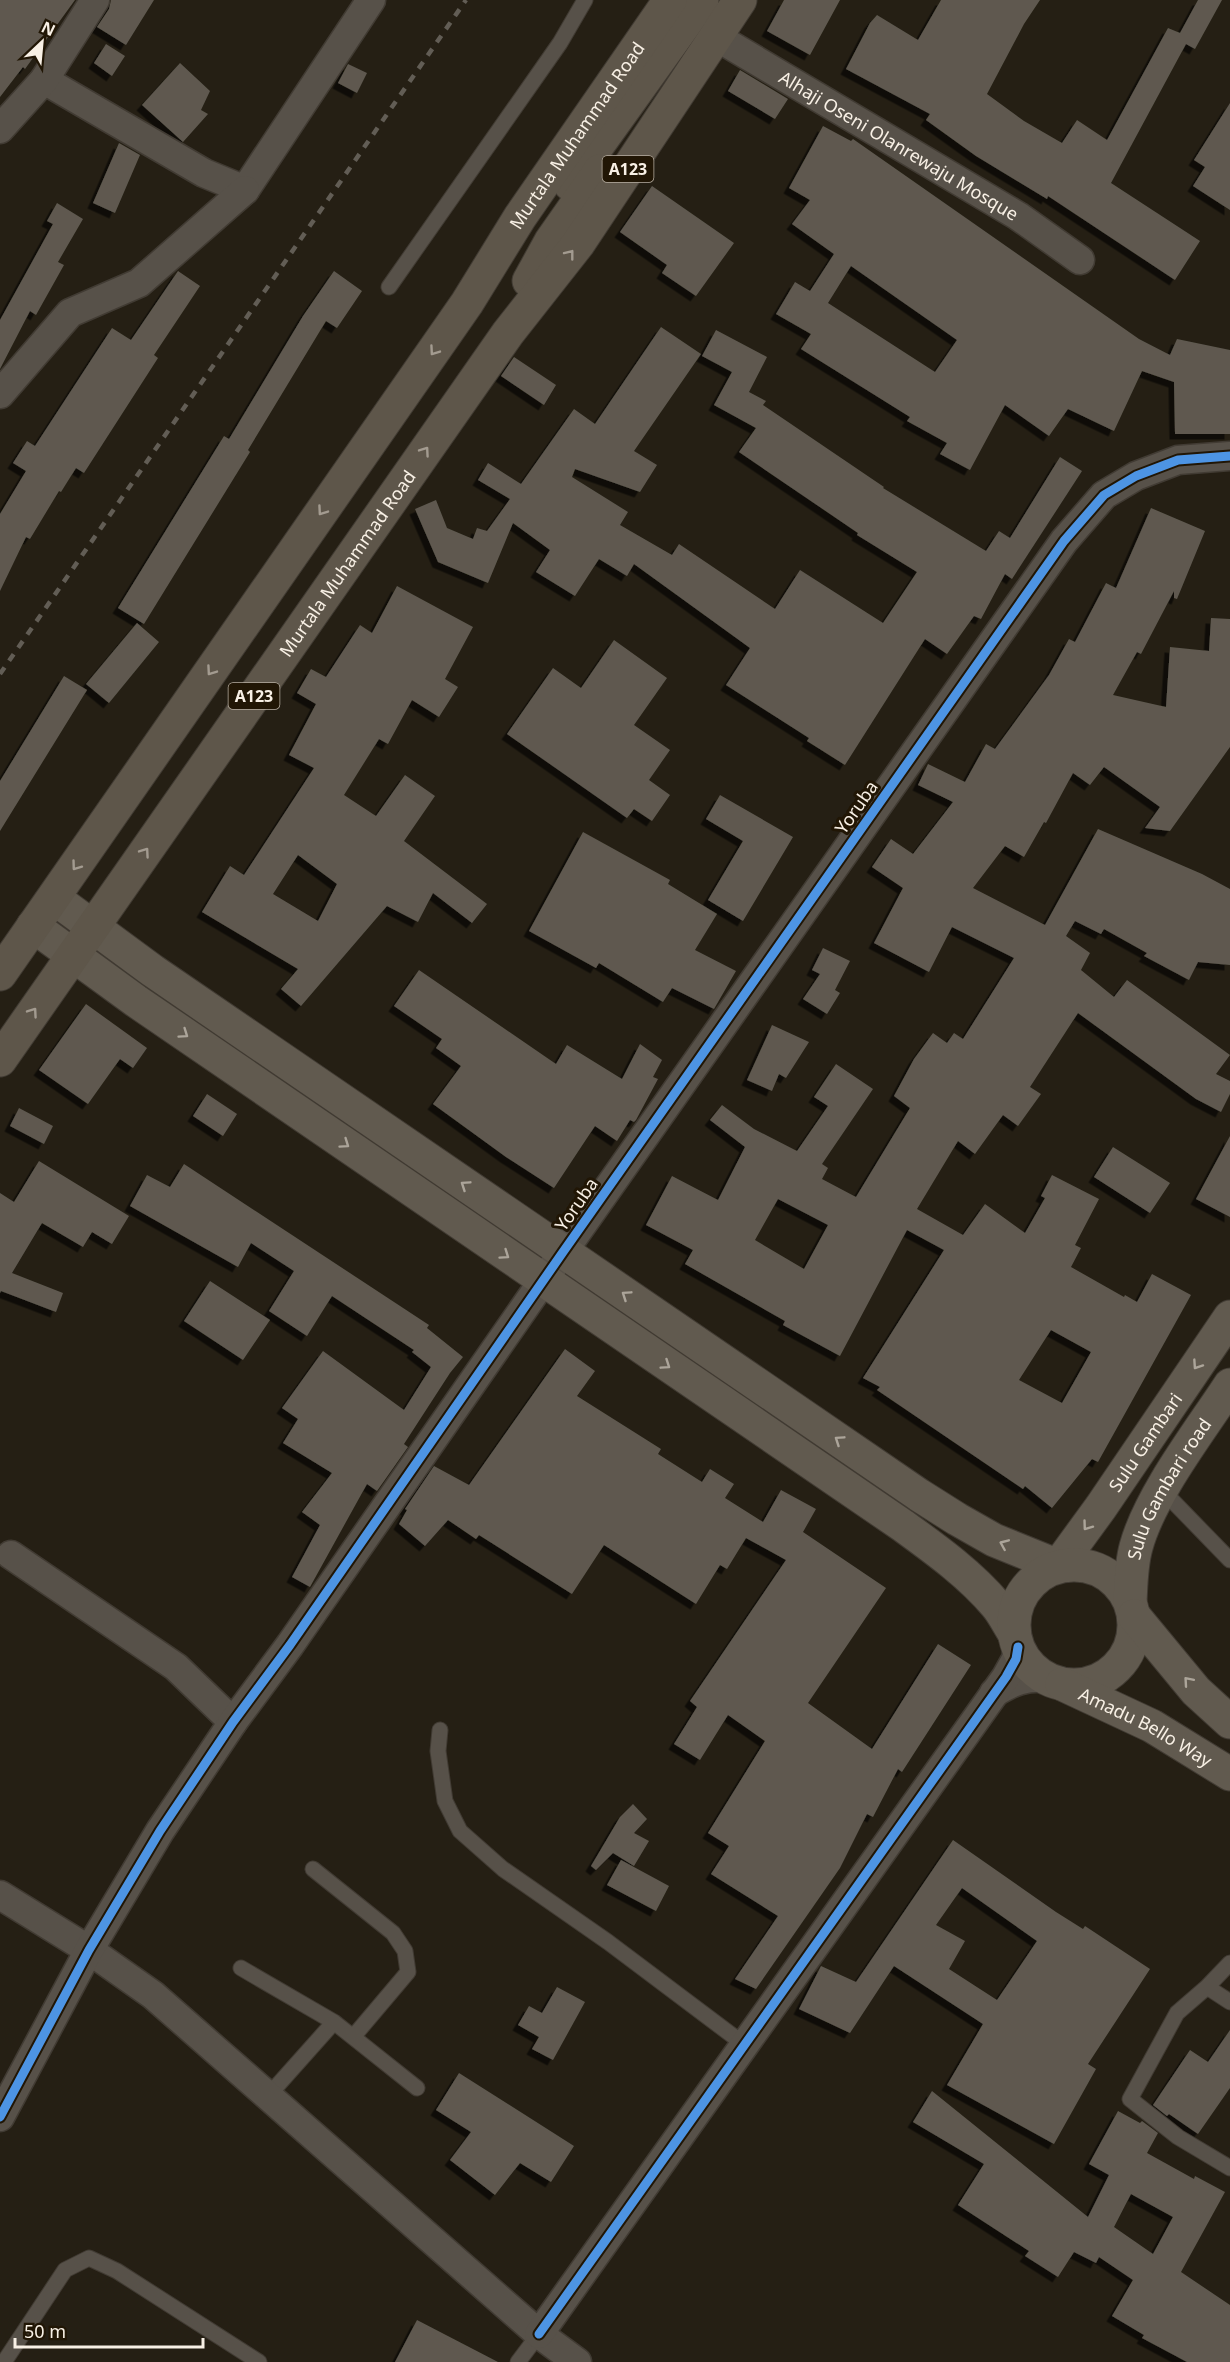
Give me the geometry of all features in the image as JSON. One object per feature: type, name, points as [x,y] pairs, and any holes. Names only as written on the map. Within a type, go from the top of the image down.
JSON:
[{"type":"highway","name":"Murtala Muhammad Road","points":[[0,974],[467,303],[520,217],[670,0]]},
{"type":"highway","name":"Murtala Muhammad Road","points":[[508,333],[529,281],[551,241],[702,0]]},
{"type":"highway","name":"Murtala Muhammad Road","points":[[467,303],[508,266],[720,0]]},
{"type":"highway","name":"Murtala Muhammad Road","points":[[0,1060],[508,333],[578,244],[741,0]]},
{"type":"main road","points":[[54,898],[153,971],[562,1252],[957,1519],[994,1540],[1058,1566]]},
{"type":"main road","points":[[33,926],[136,1001],[939,1552],[997,1606],[1025,1660],[1054,1681],[1075,1685],[1090,1683],[1115,1669],[1131,1645],[1134,1631],[1132,1609]]},
{"type":"main road","name":"Sulu Gambari","points":[[1058,1566],[1101,1507],[1230,1317]]},
{"type":"main road","name":"Sulu Gambari road","points":[[1132,1609],[1132,1564],[1144,1524],[1162,1490],[1230,1385]]},
{"type":"main road","points":[[1016,1640],[1013,1618],[1017,1604],[1032,1580],[1058,1566],[1072,1564],[1087,1566],[1113,1579],[1123,1589],[1132,1609],[1196,1691],[1230,1722]]},
{"type":"main road","name":"Amadu Bello Way","points":[[1054,1681],[1152,1726],[1230,1774]]},
{"type":"street","points":[[0,129],[44,80],[95,0]]},
{"type":"street","points":[[0,394],[70,313],[139,283],[245,190],[371,0]]},
{"type":"street","name":"Alhaji Oseni Olanrewaju Mosque","points":[[715,36],[1018,216],[1080,260]]},
{"type":"street","points":[[44,80],[204,173],[245,190]]},
{"type":"street","name":"Yoruba","points":[[0,2117],[89,1950],[160,1831],[233,1722],[290,1645],[562,1252],[1064,542],[1104,495],[1136,476],[1178,460],[1230,456]]},
{"type":"street","points":[[11,1555],[176,1667],[233,1722]]},
{"type":"street","points":[[539,2334],[994,1693],[1016,1659],[1016,1640]]},
{"type":"street","points":[[994,1693],[1015,1681],[1033,1677],[1054,1681]]},
{"type":"street","points":[[0,1894],[89,1950],[153,1995],[539,2334],[577,2362]]},
{"type":"lane","points":[[389,287],[560,43],[585,0]]},
{"type":"lane","points":[[1162,1490],[1230,1560]]},
{"type":"lane","points":[[440,1730],[438,1751],[445,1801],[460,1831],[503,1869],[608,1942],[745,2045]]},
{"type":"lane","points":[[313,1869],[393,1933],[405,1951],[408,1972],[353,2037]]},
{"type":"lane","points":[[1230,1963],[1177,2013],[1130,2099],[1178,2137],[1230,2168]]},
{"type":"lane","points":[[241,1968],[334,2022],[417,2088]]},
{"type":"lane","points":[[1207,1987],[1230,2002]]},
{"type":"lane","points":[[268,2096],[334,2022]]},
{"type":"lane","points":[[4,2362],[65,2270],[89,2258],[117,2271],[259,2362]]},
{"type":"lane","points":[[518,2362],[539,2334]]},
{"type":"building","points":[[0,0],[75,0],[25,69],[23,67],[0,97]]},
{"type":"building","points":[[111,0],[154,0],[126,45],[97,27],[109,9]]},
{"type":"building","points":[[784,0],[840,0],[810,55],[767,31]]},
{"type":"building","points":[[941,0],[1040,0],[1024,24],[987,94],[1024,121],[1062,143],[1077,120],[1107,140],[1168,28],[1180,33],[1198,0],[1222,0],[1195,49],[1186,44],[1111,183],[1200,241],[1175,280],[1048,196],[1047,199],[976,156],[926,120],[930,114],[846,69],[870,23],[877,15],[918,40]]},
{"type":"building","points":[[106,44],[125,56],[112,76],[94,63]]},
{"type":"building","points":[[180,63],[210,91],[201,110],[208,114],[183,142],[142,105]]},
{"type":"building","points":[[348,64],[367,73],[357,93],[338,83]]},
{"type":"building","points":[[740,70],[788,99],[775,119],[728,91]]},
{"type":"building","points":[[1230,103],[1230,210],[1193,186],[1205,167],[1194,160]]},
{"type":"building","points":[[823,126],[851,141],[853,139],[1139,339],[1170,355],[1177,339],[1230,350],[1230,434],[1175,434],[1174,382],[1142,371],[1114,431],[1068,409],[1049,436],[1005,405],[970,470],[940,454],[947,443],[907,421],[910,417],[801,349],[811,334],[776,314],[795,282],[810,291],[834,254],[792,224],[810,200],[789,188]],"holes":[[[851,266],[957,340],[935,372],[828,303]]]},
{"type":"building","points":[[119,143],[140,155],[115,213],[93,203]]},
{"type":"building","points":[[652,186],[734,243],[696,296],[662,273],[667,265],[620,232]]},
{"type":"building","points":[[57,203],[83,219],[58,262],[64,265],[36,315],[30,311],[0,369],[0,320],[53,224],[47,221]]},
{"type":"building","points":[[178,271],[200,286],[154,355],[158,358],[84,473],[76,468],[30,539],[26,537],[0,591],[0,514],[26,471],[13,463],[27,441],[35,446],[112,328],[131,340]]},
{"type":"building","points":[[334,271],[362,291],[337,328],[326,321],[248,450],[250,452],[144,624],[118,608],[224,436],[229,439],[303,316]]},
{"type":"building","points":[[661,327],[701,354],[634,451],[657,465],[640,492],[575,469],[572,477],[628,512],[620,525],[672,555],[679,544],[775,609],[800,570],[883,623],[917,572],[857,535],[858,533],[739,452],[756,428],[714,405],[732,372],[702,356],[716,330],[767,357],[749,392],[766,401],[763,405],[883,488],[986,551],[999,531],[1010,538],[1060,457],[1082,471],[1012,579],[1005,574],[981,619],[974,616],[947,654],[925,639],[845,765],[807,741],[809,738],[726,685],[750,648],[634,564],[627,576],[599,559],[575,596],[536,572],[550,550],[513,523],[488,583],[438,562],[415,509],[436,500],[447,528],[473,539],[477,528],[487,531],[510,499],[478,480],[488,463],[521,484],[574,409],[595,424]]},
{"type":"building","points":[[514,357],[556,385],[544,405],[501,376]]},
{"type":"building","points":[[1151,508],[1205,531],[1177,599],[1174,598],[1174,591],[1141,654],[1137,652],[1113,695],[1166,707],[1170,647],[1209,651],[1211,618],[1230,619],[1230,747],[1170,831],[1145,828],[1160,807],[1104,767],[1090,785],[1073,773],[1046,823],[1044,822],[1024,857],[1005,846],[973,888],[1045,925],[1098,829],[1202,874],[1230,889],[1230,965],[1198,962],[1189,980],[1144,956],[1147,953],[1104,929],[1101,934],[1075,921],[1066,936],[1090,953],[1081,970],[1114,997],[1127,980],[1230,1055],[1216,1074],[1230,1081],[1230,1094],[1221,1112],[1196,1099],[1078,1013],[1030,1087],[1041,1094],[1018,1126],[1003,1115],[975,1154],[958,1141],[917,1209],[963,1235],[985,1204],[1025,1233],[1045,1198],[1041,1196],[1052,1175],[1099,1199],[1075,1245],[1081,1248],[1071,1267],[1137,1302],[1152,1274],[1191,1295],[1098,1462],[1092,1459],[1052,1508],[1025,1486],[1023,1489],[877,1390],[880,1387],[863,1378],[944,1250],[907,1230],[840,1356],[783,1325],[785,1321],[685,1264],[693,1250],[646,1225],[672,1176],[718,1200],[745,1147],[710,1120],[722,1105],[754,1129],[797,1151],[828,1106],[814,1097],[836,1064],[873,1089],[822,1164],[828,1168],[822,1179],[856,1197],[910,1108],[894,1096],[914,1059],[933,1033],[947,1043],[954,1033],[963,1039],[1014,958],[952,927],[929,972],[874,943],[903,888],[872,867],[891,839],[913,854],[953,802],[918,785],[928,764],[965,782],[986,744],[995,749],[1049,675],[1069,639],[1075,642],[1106,583],[1116,588]],"holes":[[[778,1199],[828,1225],[804,1269],[755,1240]],[[1051,1330],[1091,1352],[1062,1403],[1019,1380]]]},
{"type":"building","points":[[397,586],[473,627],[445,679],[458,687],[439,717],[412,700],[388,744],[379,739],[344,795],[376,816],[405,775],[435,796],[404,841],[487,904],[472,923],[433,893],[418,922],[387,906],[301,1006],[281,989],[298,969],[202,912],[230,866],[244,875],[314,768],[289,755],[316,704],[297,693],[311,669],[326,677],[360,625],[372,633]],"holes":[[[298,855],[337,884],[318,921],[273,894]]]},
{"type":"building","points":[[137,623],[159,642],[109,703],[86,684]]},
{"type":"building","points":[[614,640],[667,678],[634,725],[670,750],[649,780],[670,795],[652,821],[634,809],[627,818],[507,734],[553,668],[581,688]]},
{"type":"building","points":[[64,676],[87,690],[0,831],[0,781]]},
{"type":"building","points":[[720,795],[793,837],[743,921],[708,900],[743,841],[706,819]]},
{"type":"building","points":[[583,832],[670,880],[668,884],[717,914],[695,950],[736,971],[714,1009],[672,988],[663,1002],[599,963],[596,968],[529,931]]},
{"type":"building","points":[[823,948],[850,961],[835,990],[840,993],[827,1014],[803,999],[820,974],[812,970]]},
{"type":"building","points":[[419,970],[556,1064],[567,1045],[622,1079],[640,1044],[662,1060],[653,1077],[658,1079],[636,1120],[634,1122],[630,1120],[617,1141],[595,1126],[554,1188],[506,1157],[433,1104],[461,1066],[436,1048],[442,1039],[394,1006]]},
{"type":"building","points":[[86,1004],[147,1048],[133,1068],[120,1059],[88,1104],[39,1070]]},
{"type":"building","points":[[772,1025],[809,1042],[786,1078],[779,1074],[772,1091],[747,1080]]},
{"type":"building","points":[[207,1094],[237,1114],[223,1136],[193,1116]]},
{"type":"building","points":[[19,1108],[53,1126],[44,1144],[10,1126]]},
{"type":"building","points":[[1230,1136],[1230,1217],[1196,1199]]},
{"type":"building","points":[[1113,1147],[1170,1183],[1150,1213],[1094,1177]]},
{"type":"building","points":[[39,1161],[129,1216],[112,1244],[92,1232],[83,1247],[42,1223],[12,1273],[63,1293],[56,1312],[1,1291],[0,1293],[0,1193],[14,1202]]},
{"type":"building","points":[[184,1164],[429,1325],[427,1328],[463,1357],[404,1444],[408,1447],[377,1491],[367,1484],[310,1587],[292,1577],[320,1525],[302,1512],[332,1473],[283,1443],[298,1419],[282,1408],[323,1351],[404,1410],[431,1367],[412,1352],[414,1350],[332,1296],[307,1336],[269,1311],[294,1271],[251,1243],[238,1267],[130,1206],[147,1175],[170,1187]]},
{"type":"building","points":[[210,1281],[270,1320],[243,1360],[184,1321]]},
{"type":"building","points":[[565,1349],[595,1371],[577,1396],[661,1449],[658,1454],[702,1482],[710,1469],[734,1484],[725,1498],[763,1522],[781,1490],[816,1509],[803,1532],[886,1588],[808,1703],[872,1749],[938,1644],[971,1665],[902,1772],[898,1769],[873,1817],[867,1814],[840,1868],[756,1989],[735,1979],[778,1916],[711,1874],[729,1846],[708,1833],[765,1741],[728,1715],[700,1760],[674,1744],[697,1707],[690,1701],[786,1560],[746,1538],[727,1569],[720,1565],[696,1604],[604,1545],[572,1594],[479,1535],[476,1539],[448,1520],[425,1546],[399,1524],[407,1510],[405,1509],[434,1466],[469,1485]]},
{"type":"building","points":[[633,1804],[647,1819],[634,1833],[649,1841],[634,1866],[613,1853],[596,1870],[591,1866],[620,1817]]},
{"type":"building","points":[[953,1840],[1056,1912],[1083,1929],[1085,1926],[1150,1969],[1088,2064],[1096,2069],[1054,2144],[947,2085],[983,2024],[894,1966],[850,2033],[799,2009],[821,1966],[856,1982]],"holes":[[[962,1888],[1037,1941],[997,2000],[949,1969],[965,1941],[936,1925]]]},
{"type":"building","points":[[621,1860],[669,1886],[656,1911],[607,1885]]},
{"type":"building","points":[[557,1987],[585,2002],[553,2060],[532,2049],[539,2037],[518,2025],[529,2006],[542,2013]]},
{"type":"building","points":[[1230,2030],[1230,2088],[1198,2134],[1153,2105],[1190,2050],[1208,2062]]},
{"type":"building","points":[[459,2073],[574,2146],[551,2182],[520,2163],[495,2195],[450,2160],[471,2132],[436,2110]]},
{"type":"building","points":[[932,2091],[1088,2217],[1109,2175],[1089,2164],[1118,2111],[1140,2123],[1142,2121],[1158,2133],[1147,2153],[1194,2179],[1195,2176],[1225,2192],[1181,2272],[1230,2305],[1230,2362],[1187,2362],[1142,2338],[1144,2335],[1112,2316],[1133,2280],[1099,2257],[1096,2263],[1074,2252],[1058,2277],[1025,2256],[1029,2251],[958,2205],[984,2164],[913,2122]],"holes":[[[1131,2194],[1173,2217],[1153,2254],[1114,2227]]]},
{"type":"building","points":[[417,2320],[498,2362],[395,2362]]},
{"type":"railway","points":[[0,674],[466,0]]},
{"type":"cycle path","points":[[0,2117],[89,1950],[160,1831],[233,1722],[290,1645],[563,1252],[1064,541],[1104,495],[1136,476],[1178,460],[1230,456]]},
{"type":"cycle path","points":[[539,2334],[1006,1677],[1016,1659],[1018,1647]]}]
